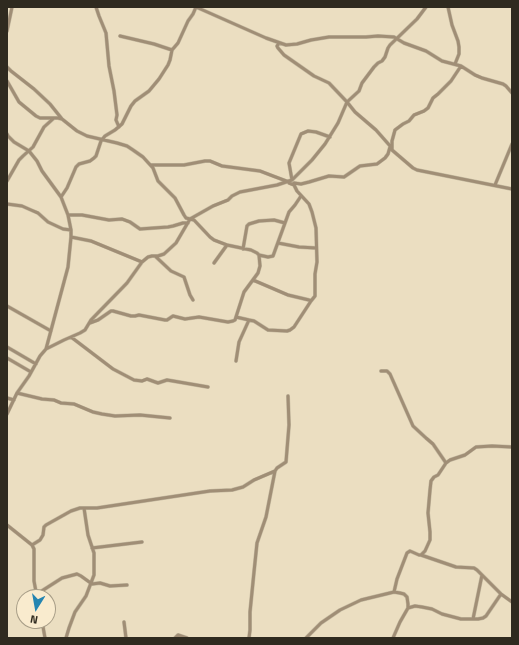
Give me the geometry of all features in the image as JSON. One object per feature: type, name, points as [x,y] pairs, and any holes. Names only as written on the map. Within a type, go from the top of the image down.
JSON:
[{"type":"street","points":[[7,31],[8,19],[12,7]]},
{"type":"street","points":[[96,7],[106,33],[109,66],[117,115],[116,120],[119,127]]},
{"type":"street","points":[[61,197],[67,188],[76,167],[79,164],[90,161],[96,156],[98,147],[105,136],[119,127],[125,120],[135,102],[149,91],[159,79],[168,65],[172,50],[178,42],[196,7],[202,8],[266,38],[286,45],[329,37],[394,37],[404,43],[426,51],[442,61],[461,66],[478,77],[503,84],[512,93]]},
{"type":"street","points":[[7,414],[17,393],[40,356],[46,350],[86,330],[98,313],[127,283],[142,262],[150,256],[164,254],[176,243],[190,219],[213,206],[228,200],[240,192],[292,182],[325,144],[340,119],[347,102],[359,92],[362,83],[374,67],[385,58],[388,48],[417,19],[426,7]]},
{"type":"street","points":[[448,7],[459,47],[459,54],[455,64]]},
{"type":"street","points":[[120,36],[172,50]]},
{"type":"street","points":[[278,43],[277,46],[284,56],[314,76],[329,83],[347,102],[354,112],[376,130],[392,150],[413,168],[512,189]]},
{"type":"street","points":[[151,165],[184,165],[210,161],[227,167],[260,171],[301,184],[329,176],[344,177],[360,166],[379,163],[388,154],[396,130],[409,121],[414,114],[428,108],[433,98],[451,81],[461,66]]},
{"type":"street","points":[[7,67],[50,104],[62,119],[83,134],[92,138],[127,146],[143,157],[153,168],[160,184],[175,198],[186,218],[194,220],[214,240],[227,245],[251,250],[259,255],[268,257],[273,256],[289,212],[302,196]]},
{"type":"street","points":[[7,81],[19,102],[36,116],[40,118],[62,119]]},
{"type":"street","points":[[7,181],[19,160],[33,147],[44,127],[54,118]]},
{"type":"street","points":[[236,317],[254,321],[268,330],[287,331],[294,327],[315,296],[315,274],[317,262],[316,228],[309,204],[296,191],[292,182],[289,163],[300,134],[308,131],[330,137]]},
{"type":"street","points":[[7,134],[14,142],[30,150],[42,171],[61,197],[68,215],[71,230],[68,267],[46,350]]},
{"type":"street","points":[[495,185],[512,144]]},
{"type":"street","points":[[7,204],[22,206],[38,213],[48,222],[63,229],[71,230]]},
{"type":"street","points":[[68,215],[82,215],[109,220],[122,219],[130,222],[140,229],[168,227],[188,223]]},
{"type":"street","points":[[243,249],[247,226],[249,224],[259,221],[274,220],[285,223]]},
{"type":"street","points":[[71,237],[91,241],[142,262]]},
{"type":"street","points":[[278,243],[299,248],[316,248]]},
{"type":"street","points":[[214,264],[227,245]]},
{"type":"street","points":[[90,323],[113,311],[131,316],[139,315],[165,320],[173,316],[185,319],[199,317],[228,322],[233,321],[235,320],[244,292],[258,272],[260,266],[259,255]]},
{"type":"street","points":[[155,256],[171,271],[184,277],[193,300]]},
{"type":"street","points":[[253,280],[288,295],[311,301]]},
{"type":"street","points":[[7,306],[51,331]]},
{"type":"street","points":[[236,361],[240,342],[249,320]]},
{"type":"street","points":[[71,337],[113,370],[134,380],[142,381],[148,379],[158,383],[167,380],[208,387]]},
{"type":"street","points":[[7,347],[36,364]]},
{"type":"street","points":[[7,358],[31,372]]},
{"type":"street","points":[[381,371],[387,371],[390,374],[413,426],[433,444],[446,463]]},
{"type":"street","points":[[17,393],[42,400],[54,400],[61,403],[74,404],[102,414],[115,416],[140,415],[170,418]]},
{"type":"street","points":[[32,545],[40,540],[46,525],[71,511],[80,508],[97,508],[210,491],[232,490],[243,487],[254,480],[275,471],[286,462],[289,425],[288,396]]},
{"type":"street","points":[[7,398],[14,400]]},
{"type":"street","points":[[421,555],[425,551],[430,540],[428,513],[430,490],[434,477],[438,476],[446,463],[450,460],[465,455],[476,446],[512,448]]},
{"type":"street","points":[[249,638],[257,543],[266,517],[275,471]]},
{"type":"street","points":[[66,638],[75,612],[86,596],[94,576],[94,553],[88,535],[84,508]]},
{"type":"street","points":[[7,525],[32,545],[34,549],[34,580],[36,589]]},
{"type":"street","points":[[92,548],[142,542]]},
{"type":"street","points":[[394,592],[397,579],[407,553],[410,551],[456,567],[474,568],[500,594],[512,602]]},
{"type":"street","points":[[46,589],[62,578],[77,574],[92,584],[100,583],[110,586],[127,585]]},
{"type":"street","points":[[472,619],[482,575]]},
{"type":"street","points":[[306,638],[321,623],[340,610],[362,600],[394,592],[400,592],[404,594],[415,606]]},
{"type":"street","points":[[408,608],[415,606],[461,619],[483,618],[486,616],[500,594]]},
{"type":"street","points":[[393,638],[408,608],[408,600]]},
{"type":"street","points":[[124,622],[126,638]]},
{"type":"street","points":[[175,638],[178,636],[187,638]]}]
